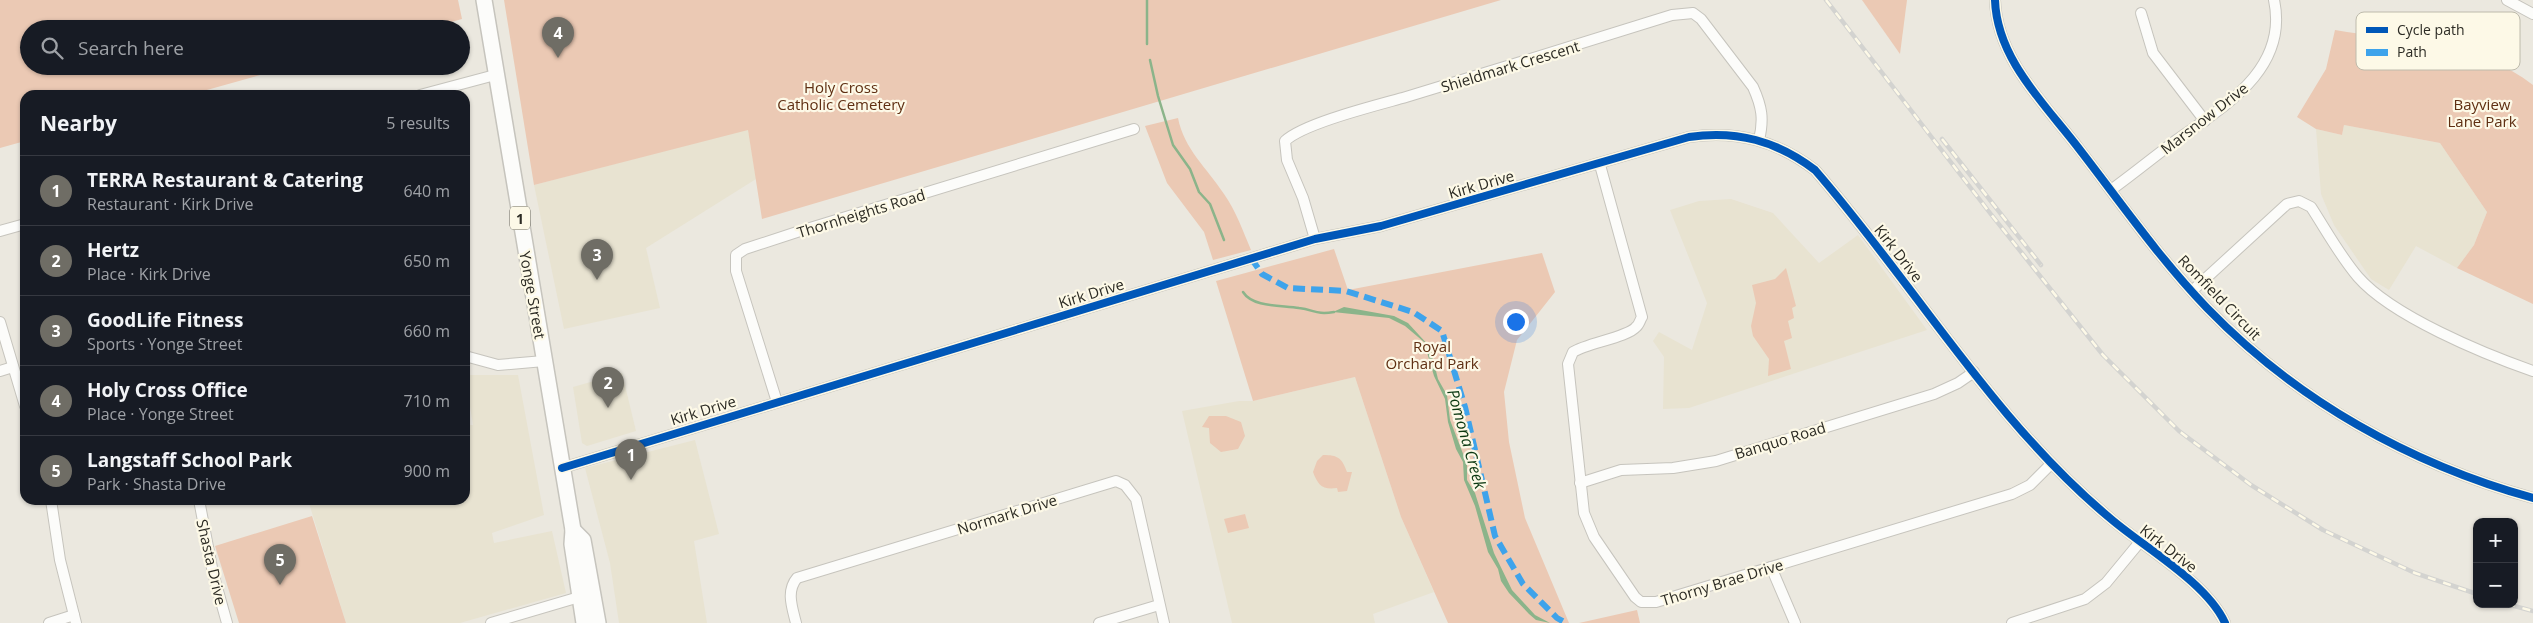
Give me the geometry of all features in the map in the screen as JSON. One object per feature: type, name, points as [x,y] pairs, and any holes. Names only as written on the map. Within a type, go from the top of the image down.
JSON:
[{"type":"main road","name":"Yonge Street","points":[[484,0],[495,75],[573,530],[583,540],[587,595],[584,623]]},
{"type":"main road","name":"Yonge Street","points":[[587,595],[598,623]]},
{"type":"street","name":"Romfield Circuit","points":[[1995,0],[2002,37],[2013,62],[2111,190],[2192,291],[2234,334],[2272,366],[2343,417],[2393,445],[2451,471],[2533,498]]},
{"type":"street","name":"Marsnow Drive","points":[[2111,190],[2242,92],[2260,72],[2275,31],[2274,0]]},
{"type":"street","points":[[2507,0],[2533,14]]},
{"type":"street","name":"Shieldmark Crescent","points":[[1315,239],[1303,198],[1287,160],[1285,141],[1290,135],[1378,105],[1672,15],[1692,13],[1701,19],[1752,87],[1758,98],[1763,124],[1759,140]]},
{"type":"street","points":[[2141,13],[2153,53],[2205,121]]},
{"type":"street","points":[[439,90],[495,75]]},
{"type":"street","name":"Thornheights Road","points":[[777,402],[736,272],[736,255],[745,249],[797,232],[1134,130]]},
{"type":"street","name":"Kirk Drive","points":[[562,468],[1315,239],[1381,226],[1600,165],[1689,137],[1729,134],[1759,140],[1786,150],[1815,170],[1974,372],[2051,464],[2091,503],[2139,543],[2185,576],[2208,597],[2218,608],[2225,623]]},
{"type":"street","name":"Thorny Brae Drive","points":[[1600,165],[1642,317],[1636,328],[1630,332],[1580,348],[1570,356],[1568,364],[1584,513],[1594,536],[1635,597],[1641,602],[1656,602],[2012,494],[2030,485],[2051,464]]},
{"type":"street","points":[[2192,291],[2287,204],[2295,201],[2304,202],[2311,207],[2358,277],[2373,290],[2419,320],[2459,341],[2533,371]]},
{"type":"street","points":[[0,231],[20,225]]},
{"type":"street","points":[[0,322],[20,390]]},
{"type":"street","points":[[470,357],[498,365],[544,361]]},
{"type":"street","points":[[0,371],[13,367]]},
{"type":"street","name":"Banquo Road","points":[[1580,483],[1621,470],[1673,468],[1716,461],[1934,394],[1958,383],[1974,372]]},
{"type":"street","name":"Normark Drive","points":[[796,623],[790,597],[791,585],[797,578],[1116,481],[1125,485],[1136,499],[1164,623]]},
{"type":"street","points":[[49,623],[75,619],[60,560],[52,505]]},
{"type":"street","name":"Shasta Drive","points":[[200,505],[213,573],[228,623]]},
{"type":"street","points":[[2012,623],[2085,599],[2106,583],[2139,543]]},
{"type":"street","points":[[1771,566],[1795,623]]},
{"type":"street","points":[[491,623],[587,595]]},
{"type":"street","points":[[1099,623],[1160,605]]},
{"type":"shaded area","points":[[2344,125],[2440,143],[2487,212],[2474,245],[2457,268],[2416,246],[2389,290],[2371,279],[2334,225],[2321,194],[2316,129],[2342,135]]},
{"type":"shaded area","points":[[748,129],[756,179],[646,248],[660,308],[564,329],[534,185]]},
{"type":"shaded area","points":[[1731,199],[1773,213],[1819,263],[1858,235],[1927,330],[1689,408],[1663,409],[1664,357],[1653,341],[1659,332],[1692,350],[1707,303],[1670,210],[1699,201]]},
{"type":"shaded area","points":[[1344,307],[1394,316],[1408,323],[1430,347],[1438,379],[1447,395],[1450,420],[1467,464],[1467,480],[1475,493],[1494,553],[1512,590],[1535,615],[1550,623],[1536,620],[1529,614],[1509,593],[1501,581],[1498,569],[1488,552],[1475,506],[1464,480],[1463,462],[1456,449],[1448,422],[1445,399],[1434,376],[1424,342],[1405,326],[1389,318],[1333,312]]},
{"type":"shaded area","points":[[622,373],[636,431],[587,446],[582,443],[573,387]]},
{"type":"shaded area","points":[[470,375],[518,375],[544,515],[492,533],[494,543],[552,531],[566,593],[460,623],[346,623],[310,505],[470,505],[470,425],[473,425],[470,406]]},
{"type":"shaded area","points":[[1355,377],[1401,517],[1434,592],[1373,614],[1375,623],[1232,623],[1182,411],[1239,401],[1253,401]]},
{"type":"shaded area","points":[[695,440],[719,534],[694,541],[707,623],[619,623],[610,563],[585,468]]},
{"type":"green space","points":[[0,0],[458,0],[462,19],[458,20],[20,20],[20,75],[260,75],[207,90],[20,90],[20,142],[0,148]]},
{"type":"green space","name":"Holy Cross Catholic Cemetery","points":[[504,0],[1501,0],[762,219],[748,130],[534,185]]},
{"type":"green space","points":[[1862,0],[1907,0],[1900,54]]},
{"type":"green space","name":"Bayview Lane Park","points":[[2335,30],[2356,33],[2356,70],[2510,70],[2533,85],[2533,304],[2457,268],[2474,245],[2487,212],[2440,143],[2344,125],[2342,135],[2316,129],[2297,117],[2326,69]]},
{"type":"green space","points":[[1178,118],[1185,139],[1191,149],[1232,207],[1251,250],[1213,260],[1204,232],[1167,183],[1145,126]]},
{"type":"green space","name":"Royal Orchard Park","points":[[1334,249],[1348,290],[1542,253],[1555,292],[1517,340],[1504,392],[1509,442],[1525,518],[1569,623],[1448,623],[1401,517],[1355,377],[1253,401],[1216,281]]},
{"type":"green space","points":[[1786,268],[1796,306],[1792,308],[1794,318],[1788,321],[1792,338],[1784,341],[1791,369],[1768,376],[1769,359],[1753,336],[1751,326],[1756,303],[1752,285],[1775,279]]},
{"type":"green space","points":[[1209,416],[1226,416],[1241,422],[1245,436],[1238,449],[1221,452],[1210,443],[1209,428],[1202,427]]},
{"type":"green space","points":[[1323,455],[1339,458],[1347,472],[1352,472],[1347,491],[1338,492],[1337,488],[1321,486],[1317,480],[1313,472],[1317,461]]},
{"type":"green space","points":[[1245,514],[1249,528],[1228,533],[1224,519]]},
{"type":"green space","points":[[312,516],[346,623],[239,623],[215,546]]},
{"type":"green space","points":[[1637,610],[1640,623],[1579,623]]},
{"type":"waterway","name":"Pomona Creek","points":[[1147,0],[1147,44]]},
{"type":"waterway","name":"Pomona Creek","points":[[1150,60],[1158,96],[1173,145],[1190,169],[1199,192],[1210,204],[1224,240]]},
{"type":"waterway","name":"Pomona Creek","points":[[1243,292],[1254,301],[1269,305],[1299,308],[1319,313],[1334,312]]},
{"type":"railway","points":[[1826,0],[1990,213],[2103,355],[2179,431],[2251,485],[2323,530],[2415,573],[2473,593]]},
{"type":"railway","points":[[1942,139],[2041,265]]},
{"type":"railway","points":[[2518,607],[2533,611]]},
{"type":"marked path","points":[[1251,258],[1262,274],[1288,288],[1346,291],[1413,312],[1442,331],[1465,407],[1495,536],[1523,584],[1557,618],[1566,623]]},
{"type":"cycle path","points":[[1995,0],[1998,22],[2004,42],[2025,81],[2173,270],[2207,308],[2242,341],[2278,372],[2317,400],[2357,425],[2443,467],[2487,484],[2533,498]]},
{"type":"cycle path","points":[[562,468],[1315,239],[1381,226],[1689,137],[1724,135],[1756,140],[1771,145],[1801,160],[1815,170],[1852,214],[1992,396],[2029,440],[2069,481],[2111,519],[2190,580],[2216,608],[2225,623]]},
{"type":"place","name":"Holy Cross Office","points":[[558,58]]},
{"type":"place","name":"GoodLife Fitness","points":[[597,280]]},
{"type":"place","name":"Hertz","points":[[608,408]]},
{"type":"place","name":"TERRA Restaurant & Catering","points":[[631,480]]},
{"type":"place","name":"Langstaff School Park","points":[[280,585]]}]
